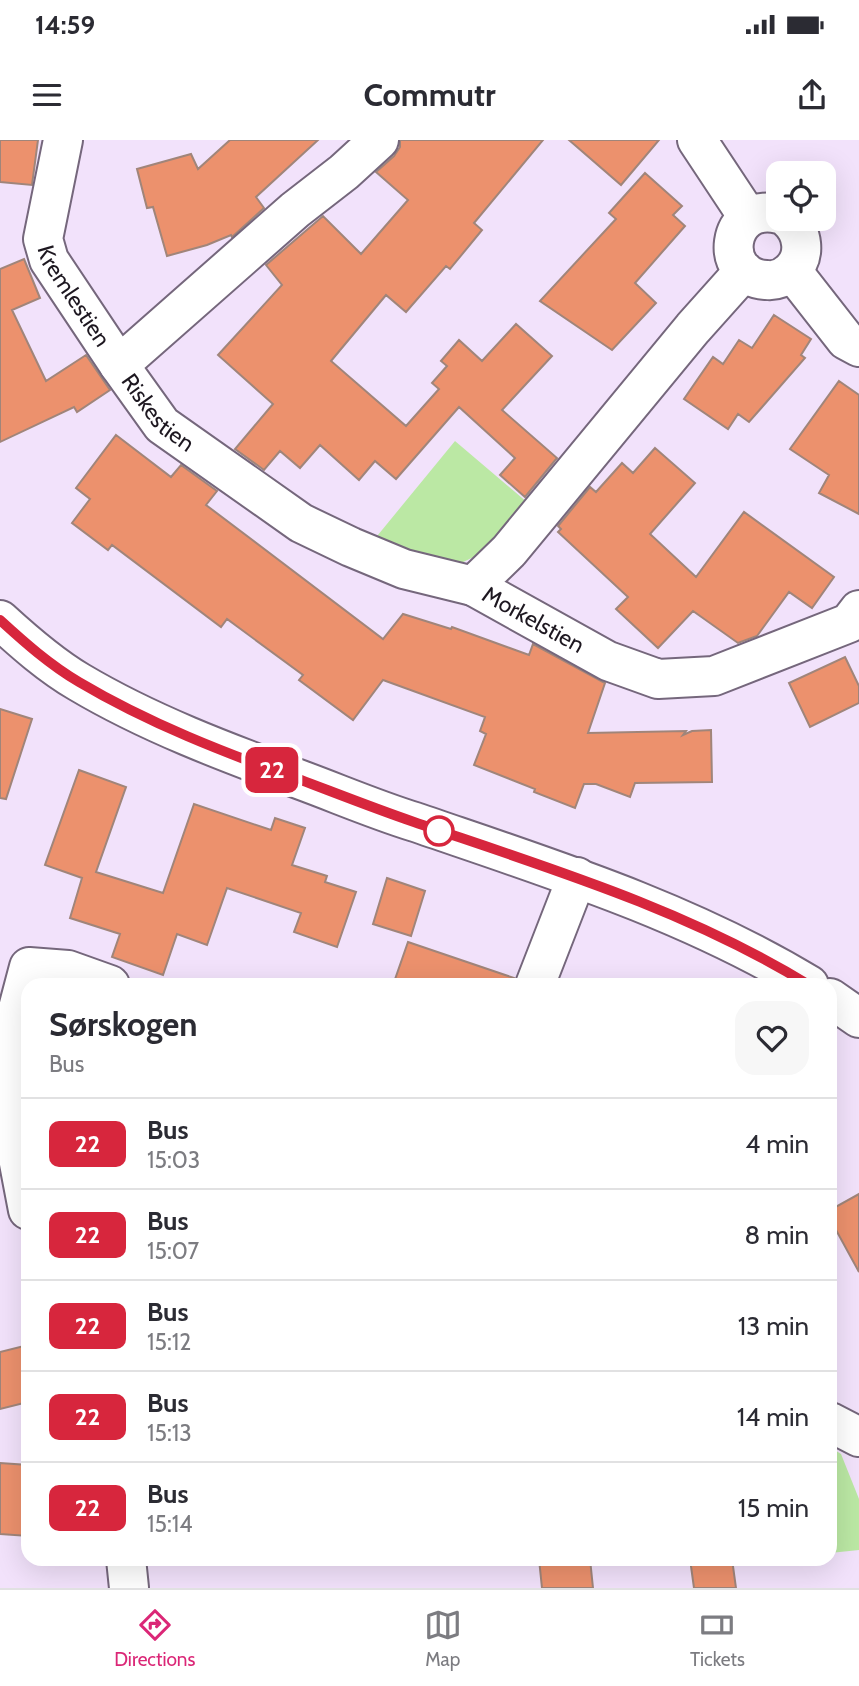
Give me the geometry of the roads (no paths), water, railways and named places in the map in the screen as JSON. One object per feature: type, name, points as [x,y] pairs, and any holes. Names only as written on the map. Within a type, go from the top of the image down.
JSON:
[{"type":"street","name":"Kremlestien","points":[[63,140],[43,239],[49,260],[119,365]]},
{"type":"street","name":"Riskestien","points":[[379,140],[119,365],[162,425],[302,523],[404,569],[473,586]]},
{"type":"street","points":[[697,140],[763,215],[735,233],[733,243],[737,263],[744,271],[752,277],[773,281],[792,271],[802,251],[802,239],[798,231]]},
{"type":"street","name":"Morkelstien","points":[[744,271],[693,328],[509,551],[473,586],[608,661],[658,679],[714,676],[849,623],[859,610]]},
{"type":"street","points":[[792,271],[846,340],[859,347]]},
{"type":"street","points":[[0,620],[38,653],[77,681],[125,708],[263,766],[410,821],[577,877],[731,942],[796,978]]},
{"type":"street","points":[[538,978],[577,877]]},
{"type":"street","points":[[26,978],[29,967],[68,970],[90,978]]},
{"type":"street","points":[[21,997],[15,1020],[6,1095],[21,1173]]},
{"type":"street","points":[[837,1003],[859,1018]]},
{"type":"street","points":[[837,1426],[859,1437]]},
{"type":"street","points":[[127,1566],[129,1588]]}]
